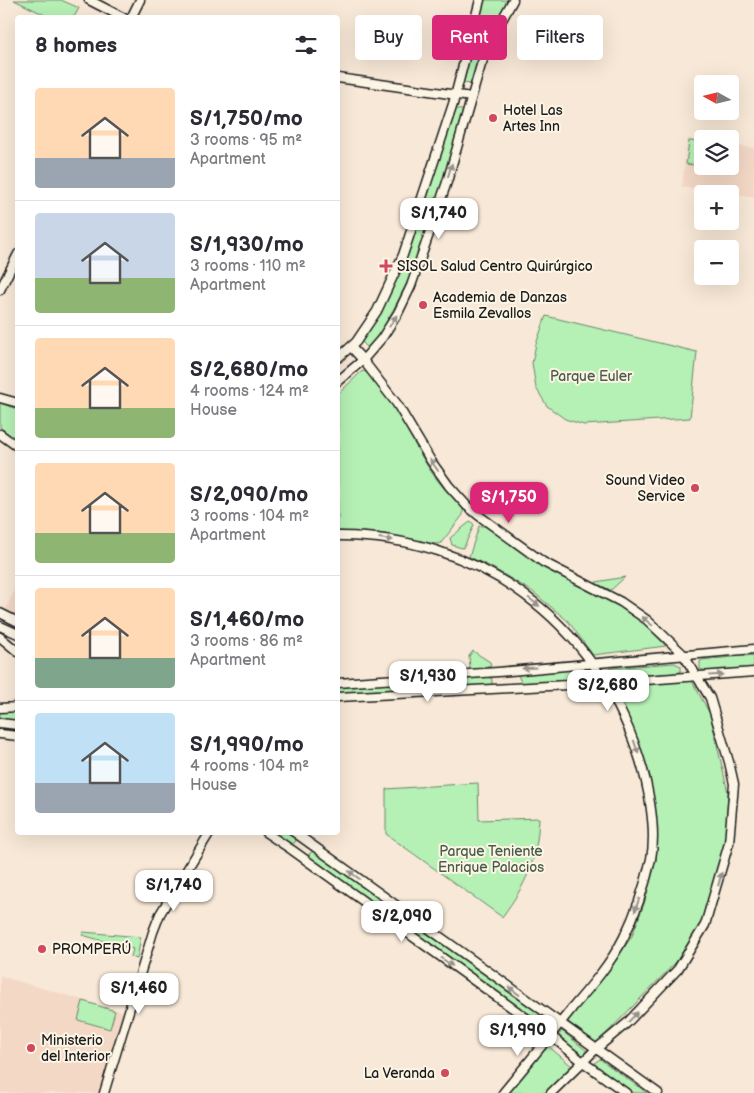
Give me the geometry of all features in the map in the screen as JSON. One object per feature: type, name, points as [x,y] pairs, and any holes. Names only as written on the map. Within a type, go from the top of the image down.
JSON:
[{"type":"main road","points":[[89,0],[118,15]]},
{"type":"main road","points":[[132,15],[140,0]]},
{"type":"main road","points":[[340,356],[366,328],[377,311],[403,255],[455,95],[480,0]]},
{"type":"main road","points":[[340,379],[363,360],[387,330],[398,313],[411,286],[447,182],[481,65],[492,38],[509,9],[512,0]]},
{"type":"main road","points":[[340,78],[471,97]]},
{"type":"main road","points":[[0,290],[15,260]]},
{"type":"main road","points":[[350,347],[363,360],[397,404],[431,461],[466,506],[543,562],[621,602],[647,620],[683,654],[710,698],[729,762],[734,784],[729,843],[705,925],[678,969],[627,1023],[596,1049],[551,1093]]},
{"type":"main road","points":[[0,398],[15,402]]},
{"type":"main road","points":[[0,434],[15,444]]},
{"type":"main road","points":[[340,536],[361,536],[417,544],[485,569],[534,601],[556,621],[593,664],[630,730],[643,769],[653,829],[651,858],[638,905],[624,938],[607,966],[504,1093]]},
{"type":"main road","points":[[0,613],[15,620]]},
{"type":"main road","points":[[0,626],[15,633]]},
{"type":"main road","points":[[0,636],[15,649]]},
{"type":"main road","points":[[340,683],[593,664],[683,654],[754,649]]},
{"type":"main road","points":[[340,697],[605,683],[754,672]]},
{"type":"main road","points":[[0,708],[15,707]]},
{"type":"main road","points":[[0,723],[15,725]]},
{"type":"main road","points":[[0,734],[15,736]]},
{"type":"main road","points":[[104,1093],[160,914],[208,835]]},
{"type":"main road","points":[[270,835],[550,1035],[626,1093]]},
{"type":"main road","points":[[297,835],[658,1093]]},
{"type":"main road","points":[[292,850],[302,842],[303,839],[297,835]]},
{"type":"main road","points":[[307,860],[308,850],[315,848]]},
{"type":"shaded area","points":[[688,139],[694,140],[694,175],[739,175],[739,146],[754,148],[754,197],[739,195],[739,185],[694,185],[694,189],[682,187]]},
{"type":"shaded area","points":[[15,589],[15,616],[5,611]]},
{"type":"shaded area","points":[[0,976],[124,1012],[99,1093],[0,1093]]},
{"type":"green space","points":[[14,0],[61,0],[79,8],[75,15],[45,15]]},
{"type":"green space","points":[[483,0],[509,0],[501,15],[479,15]]},
{"type":"green space","points":[[468,60],[480,60],[471,84],[462,83]]},
{"type":"green space","points":[[455,108],[464,111],[429,229],[400,297],[369,349],[361,341],[380,314],[395,284],[428,193]]},
{"type":"green space","points":[[689,141],[694,141],[694,165],[686,164]]},
{"type":"green space","name":"Parque Euler","points":[[546,316],[697,352],[690,418],[584,425],[565,419],[547,406],[536,388],[532,363],[536,344]]},
{"type":"green space","points":[[364,371],[374,379],[384,391],[435,477],[463,509],[463,515],[441,543],[436,544],[379,533],[340,531],[340,392]]},
{"type":"green space","points":[[0,403],[15,408],[15,439],[0,427]]},
{"type":"green space","points":[[471,521],[474,525],[464,547],[452,545],[450,538]]},
{"type":"green space","points":[[479,526],[484,526],[504,536],[639,618],[666,646],[593,655],[568,621],[533,592],[491,567],[469,557]]},
{"type":"green space","points":[[625,577],[611,590],[596,582]]},
{"type":"green space","points":[[473,651],[490,662],[491,666],[475,670],[470,668],[469,656]]},
{"type":"green space","points":[[754,655],[754,668],[707,671],[700,669],[701,660]]},
{"type":"green space","points":[[674,663],[681,666],[681,671],[678,673],[606,676],[606,671],[611,668]]},
{"type":"green space","points":[[587,669],[592,679],[525,684],[521,682],[518,675],[523,673]]},
{"type":"green space","points":[[488,677],[492,679],[490,686],[340,694],[340,686]]},
{"type":"green space","points":[[692,681],[710,714],[728,793],[725,847],[701,923],[677,961],[597,1043],[567,1021],[613,964],[632,936],[644,904],[656,861],[657,833],[650,776],[637,738],[612,686]]},
{"type":"green space","points":[[15,710],[15,722],[0,720],[0,712]]},
{"type":"green space","name":"Parque Teniente Enrique Palacios","points":[[478,783],[479,820],[539,818],[536,847],[529,871],[518,893],[502,917],[386,834],[386,789]]},
{"type":"green space","points":[[273,835],[291,835],[296,838],[293,844],[289,844]]},
{"type":"green space","points":[[313,851],[546,1018],[549,1024],[544,1027],[310,859],[309,854]]},
{"type":"green space","points":[[83,932],[141,937],[137,959],[131,957],[133,949],[82,935]]},
{"type":"green space","points":[[83,1001],[115,1011],[110,1029],[78,1020]]},
{"type":"green space","points":[[562,1031],[587,1051],[583,1057],[558,1036]]},
{"type":"green space","points":[[547,1045],[573,1067],[545,1093],[507,1093]]},
{"type":"green space","points":[[600,1059],[647,1093],[633,1093],[593,1064]]},
{"type":"place","name":"Hotel Las Artes Inn","points":[[493,118]]},
{"type":"place","name":"SISOL Salud Centro Quirúrgico","points":[[386,266]]},
{"type":"place","name":"Academia de Danzas Esmila Zevallos","points":[[423,305]]},
{"type":"place","name":"Sound Video Service","points":[[695,488]]},
{"type":"place","name":"PROMPERÚ","points":[[42,949]]},
{"type":"place","name":"Ministerio del Interior","points":[[31,1048]]},
{"type":"place","name":"La Veranda","points":[[445,1073]]}]
